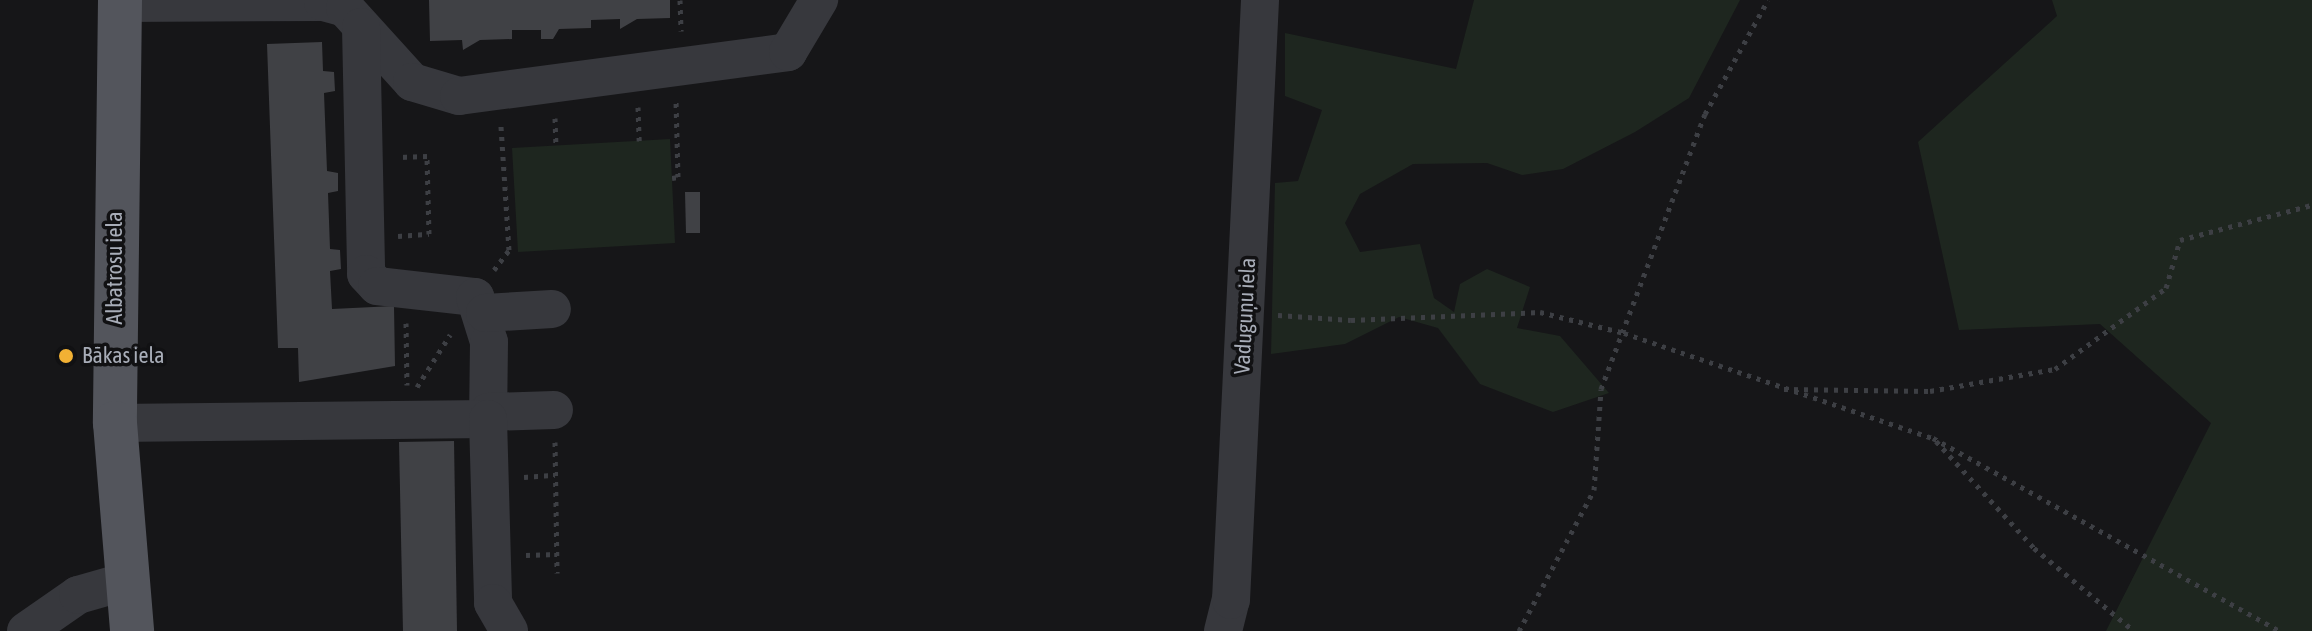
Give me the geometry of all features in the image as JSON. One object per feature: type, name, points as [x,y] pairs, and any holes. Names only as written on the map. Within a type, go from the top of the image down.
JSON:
[{"type":"main road","name":"Albatrosu iela","points":[[120,2],[115,423],[132,631]]},
{"type":"street","points":[[120,2],[323,2],[345,8],[412,82],[459,96],[498,91],[678,54],[788,52],[819,0]]},
{"type":"street","name":"Vaduguņu iela","points":[[1223,631],[1245,313],[1260,0]]},
{"type":"street","points":[[361,27],[366,274],[377,286],[480,305],[552,309]]},
{"type":"street","points":[[480,305],[488,416],[493,603],[505,630]]},
{"type":"street","points":[[115,423],[488,416],[554,410]]},
{"type":"street","points":[[26,631],[78,595],[127,581]]},
{"type":"path","points":[[672,178],[678,177],[680,0]]},
{"type":"path","points":[[1519,631],[1594,490],[1601,389],[1705,114],[1768,0]]},
{"type":"path","points":[[407,402],[480,305],[509,250],[498,91]]},
{"type":"path","points":[[362,158],[427,156],[429,234],[364,238]]},
{"type":"path","points":[[1775,389],[1930,391],[2055,369],[2166,288],[2180,240],[2312,205]]},
{"type":"path","points":[[1245,313],[1351,320],[1540,312],[1624,333],[1775,389],[1933,438],[2280,631]]},
{"type":"path","points":[[554,410],[557,573]]},
{"type":"path","points":[[1933,438],[2034,548],[2134,631]]},
{"type":"shaded area","points":[[1474,0],[1740,0],[1689,98],[1635,132],[1563,169],[1522,175],[1487,163],[1413,164],[1360,194],[1345,223],[1360,252],[1420,244],[1434,298],[1454,312],[1460,284],[1487,269],[1530,287],[1517,328],[1560,336],[1609,393],[1553,412],[1480,384],[1438,328],[1399,317],[1345,344],[1271,354],[1275,183],[1298,181],[1322,110],[1285,96],[1285,33],[1456,69]]},
{"type":"shaded area","points":[[2052,0],[2312,0],[2312,631],[2106,631],[2211,423],[2100,324],[1959,330],[1918,142],[2057,16]]},
{"type":"shaded area","points":[[670,139],[675,243],[518,252],[512,148]]},
{"type":"building","points":[[429,0],[670,0],[670,18],[637,19],[620,29],[620,19],[591,20],[591,28],[559,29],[553,39],[541,39],[541,30],[512,30],[512,39],[480,40],[463,50],[462,40],[430,41]]},
{"type":"building","points":[[322,42],[323,71],[334,72],[335,91],[324,93],[327,171],[338,173],[338,191],[328,193],[330,249],[340,250],[341,269],[330,271],[332,309],[394,306],[395,366],[299,382],[298,348],[278,348],[267,44]]},
{"type":"building","points":[[685,192],[700,192],[700,233],[686,233]]},
{"type":"building","points":[[454,441],[457,631],[403,631],[399,442]]},
{"type":"place","name":"Bākas iela","points":[[66,356]]}]
